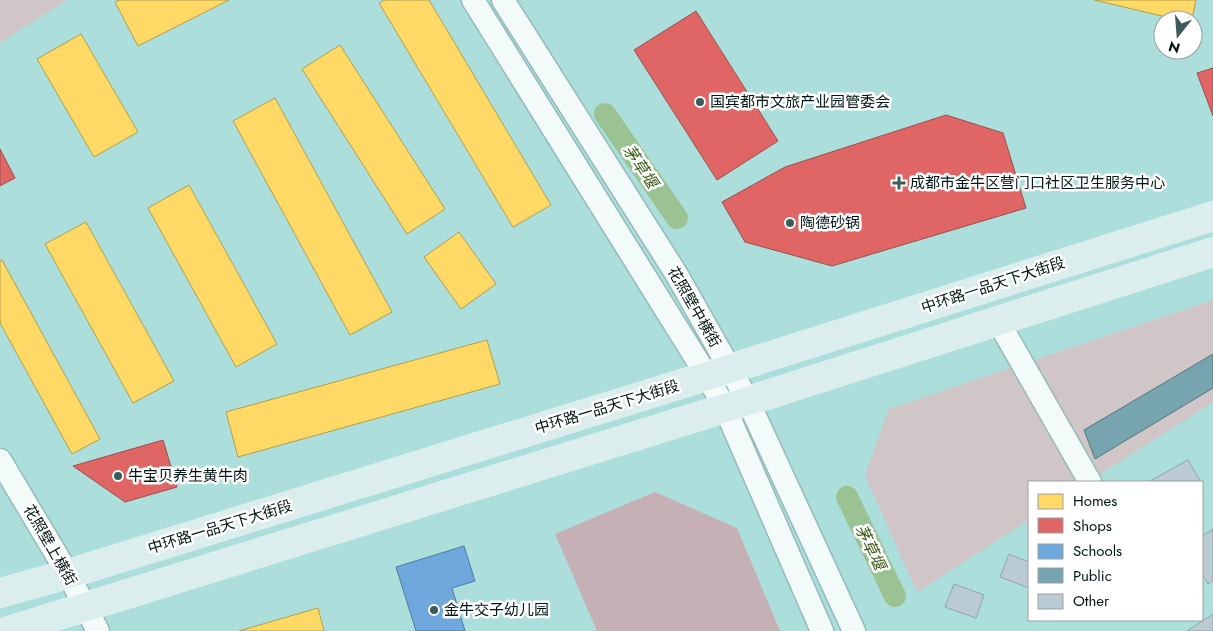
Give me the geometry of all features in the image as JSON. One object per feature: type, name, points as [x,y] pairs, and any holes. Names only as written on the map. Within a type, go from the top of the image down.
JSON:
[{"type":"main road","name":"中环路一品天下大街段","points":[[0,593],[68,574],[718,372],[1213,216]]},
{"type":"main road","points":[[8,631],[737,405],[1213,252]]},
{"type":"street","name":"花照壁中横街","points":[[473,0],[718,372],[854,631]]},
{"type":"street","name":"花照壁中横街","points":[[503,0],[676,275],[718,372]]},
{"type":"street","points":[[998,321],[1089,481]]},
{"type":"street","name":"花照壁中横街","points":[[737,405],[822,631]]},
{"type":"street","name":"花照壁上横街","points":[[0,460],[68,574],[98,631]]},
{"type":"shaded area","points":[[0,0],[67,0],[0,43]]},
{"type":"shaded area","points":[[1213,300],[1213,402],[1090,481],[1028,481],[1028,521],[917,592],[865,475],[889,409]]},
{"type":"shaded area","points":[[655,492],[737,528],[780,631],[597,631],[555,534]]},
{"type":"building: Homes","points":[[120,0],[229,0],[138,46],[115,2]]},
{"type":"building: Homes","points":[[385,0],[429,0],[551,205],[513,227],[379,3]]},
{"type":"building: Homes","points":[[1094,0],[1196,0],[1194,10],[1153,10],[1153,14]]},
{"type":"building: Homes","points":[[81,34],[138,132],[94,157],[37,59]]},
{"type":"building: Homes","points":[[340,45],[445,209],[407,234],[302,69]]},
{"type":"building: Homes","points":[[275,98],[392,312],[350,335],[233,121]]},
{"type":"building: Homes","points":[[189,185],[277,344],[236,367],[148,208]]},
{"type":"building: Homes","points":[[86,222],[174,381],[133,403],[45,244]]},
{"type":"building: Homes","points":[[459,232],[496,284],[461,309],[424,257]]},
{"type":"building: Homes","points":[[2,260],[100,439],[72,454],[0,323],[0,261]]},
{"type":"building: Homes","points":[[487,340],[500,384],[238,457],[226,412]]},
{"type":"building: Homes","points":[[318,608],[324,631],[239,631]]},
{"type":"building: Shops","points":[[696,11],[778,141],[717,180],[634,50]]},
{"type":"building: Shops","points":[[1213,68],[1213,116],[1197,73]]},
{"type":"building: Shops","points":[[946,115],[1003,133],[1026,208],[832,266],[745,242],[722,202],[785,167]]},
{"type":"building: Shops","points":[[0,149],[15,178],[0,186]]},
{"type":"building: Shops","points":[[163,440],[177,487],[125,502],[73,466]]},
{"type":"building: Schools","name":"金牛交子幼儿园","points":[[464,546],[475,581],[452,588],[465,631],[416,631],[396,567]]},
{"type":"building: Public","points":[[1213,354],[1213,388],[1095,459],[1084,430]]},
{"type":"building: Other","points":[[1188,460],[1200,481],[1150,481]]},
{"type":"building: Other","points":[[1213,529],[1213,580],[1208,584],[1203,576],[1203,535]]},
{"type":"building: Other","points":[[1009,554],[1028,562],[1028,588],[1000,577]]},
{"type":"building: Other","points":[[954,584],[984,595],[976,618],[945,607]]},
{"type":"building: Other","points":[[1213,614],[1213,631],[1187,631],[1203,621]]},
{"type":"waterway","name":"茅草堰","points":[[605,114],[677,218]]},
{"type":"waterway","name":"茅草堰","points":[[847,497],[895,596]]},
{"type":"place","name":"国宾都市文旅产业园管委会","points":[[700,102]]},
{"type":"place","name":"成都市金牛区营门口社区卫生服务中心","points":[[899,183]]},
{"type":"place","name":"陶德砂锅","points":[[790,223]]},
{"type":"place","name":"牛宝贝养生黄牛肉","points":[[118,476]]},
{"type":"place","name":"金牛交子幼儿园","points":[[434,610]]}]
